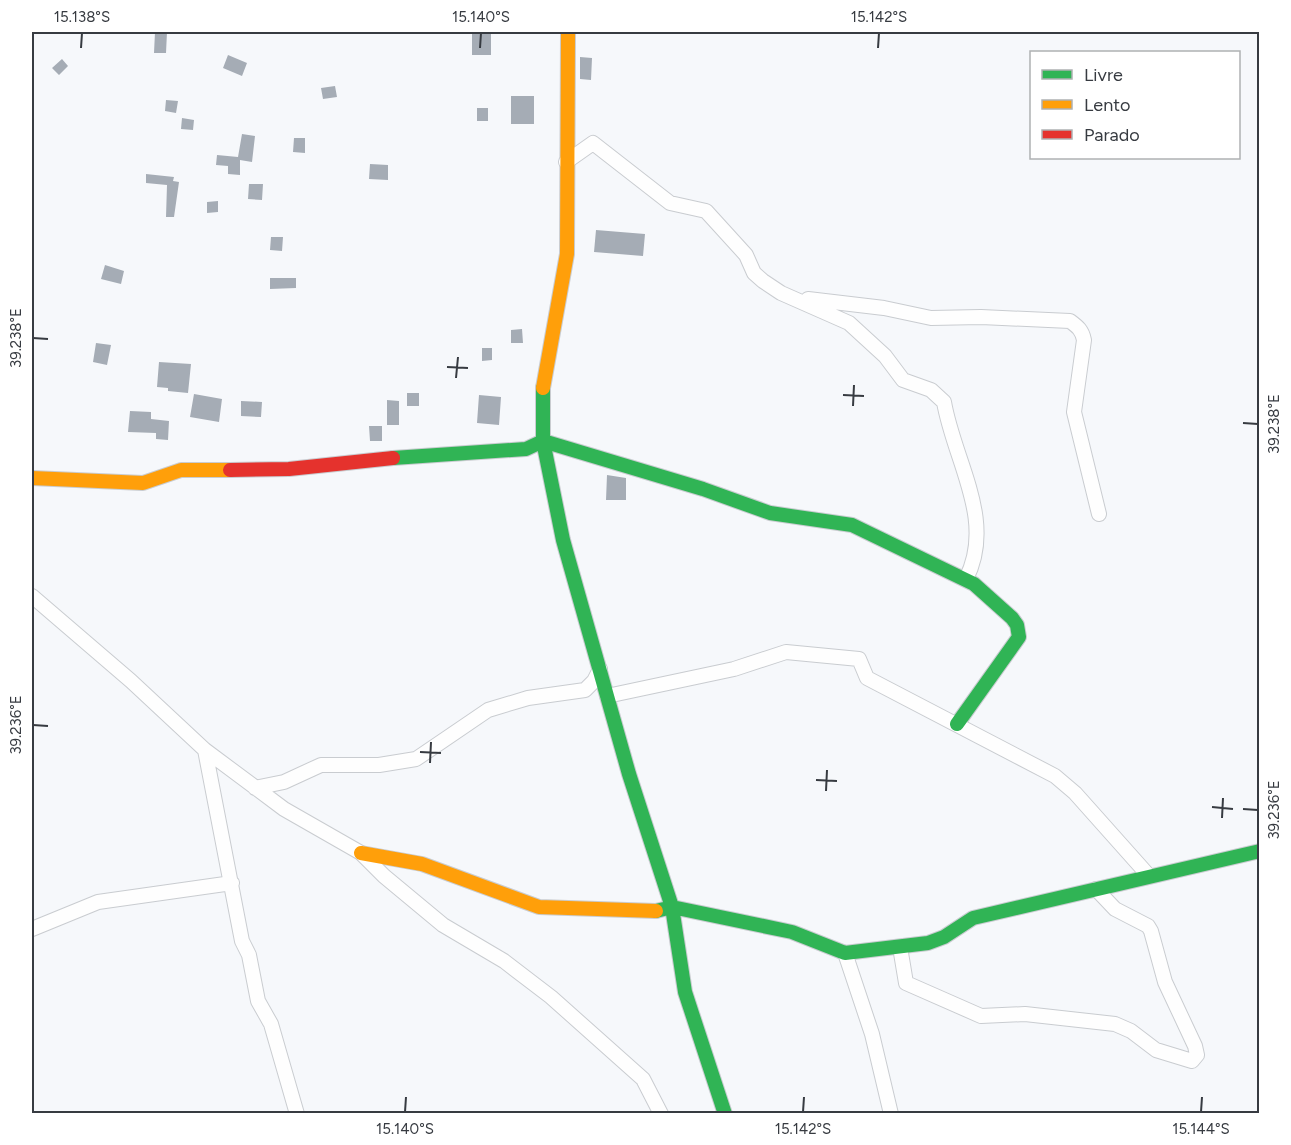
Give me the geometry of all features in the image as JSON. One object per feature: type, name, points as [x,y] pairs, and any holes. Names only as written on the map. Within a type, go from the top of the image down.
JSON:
[{"type":"street","points":[[568,32],[567,254],[542,396],[543,441],[563,540],[607,696],[672,907],[685,992],[725,1113]]},
{"type":"street","points":[[566,162],[593,143],[670,203],[706,211],[746,255],[754,273],[788,296],[849,323],[885,357],[903,380],[931,390],[944,402],[977,516],[974,557],[966,579]]},
{"type":"street","points":[[788,296],[884,308],[931,318],[981,316],[1070,321],[1082,331],[1084,340],[1074,412],[1099,514]]},
{"type":"street","points":[[32,478],[143,483],[152,482],[171,471],[289,470],[374,459],[526,449],[543,441],[703,489],[770,513],[852,525],[966,579],[1012,618],[1017,625],[1019,637],[957,724]]},
{"type":"street","points":[[32,596],[131,681],[205,750],[255,788],[313,827],[361,853],[384,876],[443,925],[504,961],[551,997],[643,1079],[661,1113]]},
{"type":"street","points":[[607,696],[734,669],[786,652],[859,659],[867,678],[1055,776],[1075,793],[1149,876]]},
{"type":"street","points":[[255,788],[284,782],[321,765],[379,765],[416,759],[488,710],[528,698],[585,690],[594,681],[600,669]]},
{"type":"street","points":[[205,750],[242,940],[249,955],[258,1001],[271,1024],[297,1113]]},
{"type":"street","points":[[361,853],[399,858],[422,864],[538,907],[658,911],[672,907],[792,932],[845,953],[900,947],[936,940],[973,918],[1260,851]]},
{"type":"street","points":[[32,929],[98,902],[232,883]]},
{"type":"street","points":[[900,947],[906,983],[976,1014],[1025,1014],[1115,1024],[1131,1031],[1156,1050],[1192,1061],[1197,1055],[1195,1046],[1162,974],[1151,931],[1148,926],[1116,909],[1096,889]]},
{"type":"street","points":[[845,953],[872,1034],[891,1113]]},
{"type":"building","points":[[155,32],[167,32],[166,53],[154,53]]},
{"type":"building","points":[[472,32],[491,32],[491,55],[472,55]]},
{"type":"building","points":[[228,55],[247,63],[242,76],[223,68]]},
{"type":"building","points":[[580,57],[592,58],[591,80],[580,79]]},
{"type":"building","points":[[62,59],[68,66],[59,75],[52,68]]},
{"type":"building","points":[[335,86],[337,97],[323,99],[321,88]]},
{"type":"building","points":[[511,96],[534,96],[534,124],[511,124]]},
{"type":"building","points":[[166,100],[178,101],[176,113],[165,111]]},
{"type":"building","points":[[477,108],[488,108],[488,121],[477,121]]},
{"type":"building","points":[[182,118],[194,120],[193,130],[181,129]]},
{"type":"building","points":[[242,134],[255,136],[252,162],[240,160],[240,175],[228,174],[228,166],[216,165],[217,155],[238,157]]},
{"type":"building","points":[[294,138],[305,138],[305,153],[293,152]]},
{"type":"building","points":[[370,164],[388,165],[388,180],[369,179]]},
{"type":"building","points":[[146,174],[174,177],[173,181],[179,182],[174,217],[166,217],[167,185],[146,183]]},
{"type":"building","points":[[249,184],[263,184],[262,200],[248,199]]},
{"type":"building","points":[[218,201],[218,212],[207,213],[207,202]]},
{"type":"building","points":[[596,230],[645,234],[643,256],[594,252]]},
{"type":"building","points":[[271,237],[283,237],[282,251],[270,250]]},
{"type":"building","points":[[105,265],[124,271],[121,284],[101,279]]},
{"type":"building","points":[[270,278],[296,278],[296,288],[270,289]]},
{"type":"building","points":[[522,329],[523,343],[511,343],[511,330]]},
{"type":"building","points":[[96,343],[111,345],[107,365],[93,362]]},
{"type":"building","points":[[482,348],[492,348],[492,360],[482,361]]},
{"type":"building","points":[[159,362],[191,364],[188,393],[168,391],[168,388],[157,387]]},
{"type":"building","points":[[407,393],[419,393],[419,406],[407,406]]},
{"type":"building","points":[[194,394],[222,399],[219,422],[190,417]]},
{"type":"building","points":[[479,395],[501,397],[499,425],[477,423]]},
{"type":"building","points":[[387,400],[399,401],[399,425],[387,425]]},
{"type":"building","points":[[241,401],[262,402],[261,417],[241,416]]},
{"type":"building","points":[[130,411],[151,412],[151,419],[169,421],[168,440],[156,439],[156,433],[128,432]]},
{"type":"building","points":[[369,426],[382,426],[382,441],[370,441]]},
{"type":"building","points":[[607,475],[626,478],[626,500],[606,500]]},
{"type":"traffic: fast","points":[[543,388],[543,441],[563,540],[629,774],[672,907],[685,992],[725,1114]]},
{"type":"traffic: fast","points":[[393,458],[526,449],[543,441],[703,489],[770,513],[852,525],[974,584],[1017,625],[1019,637],[957,724]]},
{"type":"traffic: fast","points":[[656,911],[672,907],[792,932],[845,953],[928,943],[944,937],[973,918],[1260,851]]},
{"type":"traffic: slow","points":[[543,388],[567,254],[568,32]]},
{"type":"traffic: slow","points":[[32,478],[143,483],[181,470],[230,470]]},
{"type":"traffic: slow","points":[[361,853],[422,864],[539,907],[656,911]]},
{"type":"traffic: jam","points":[[230,470],[289,469],[393,458]]}]
